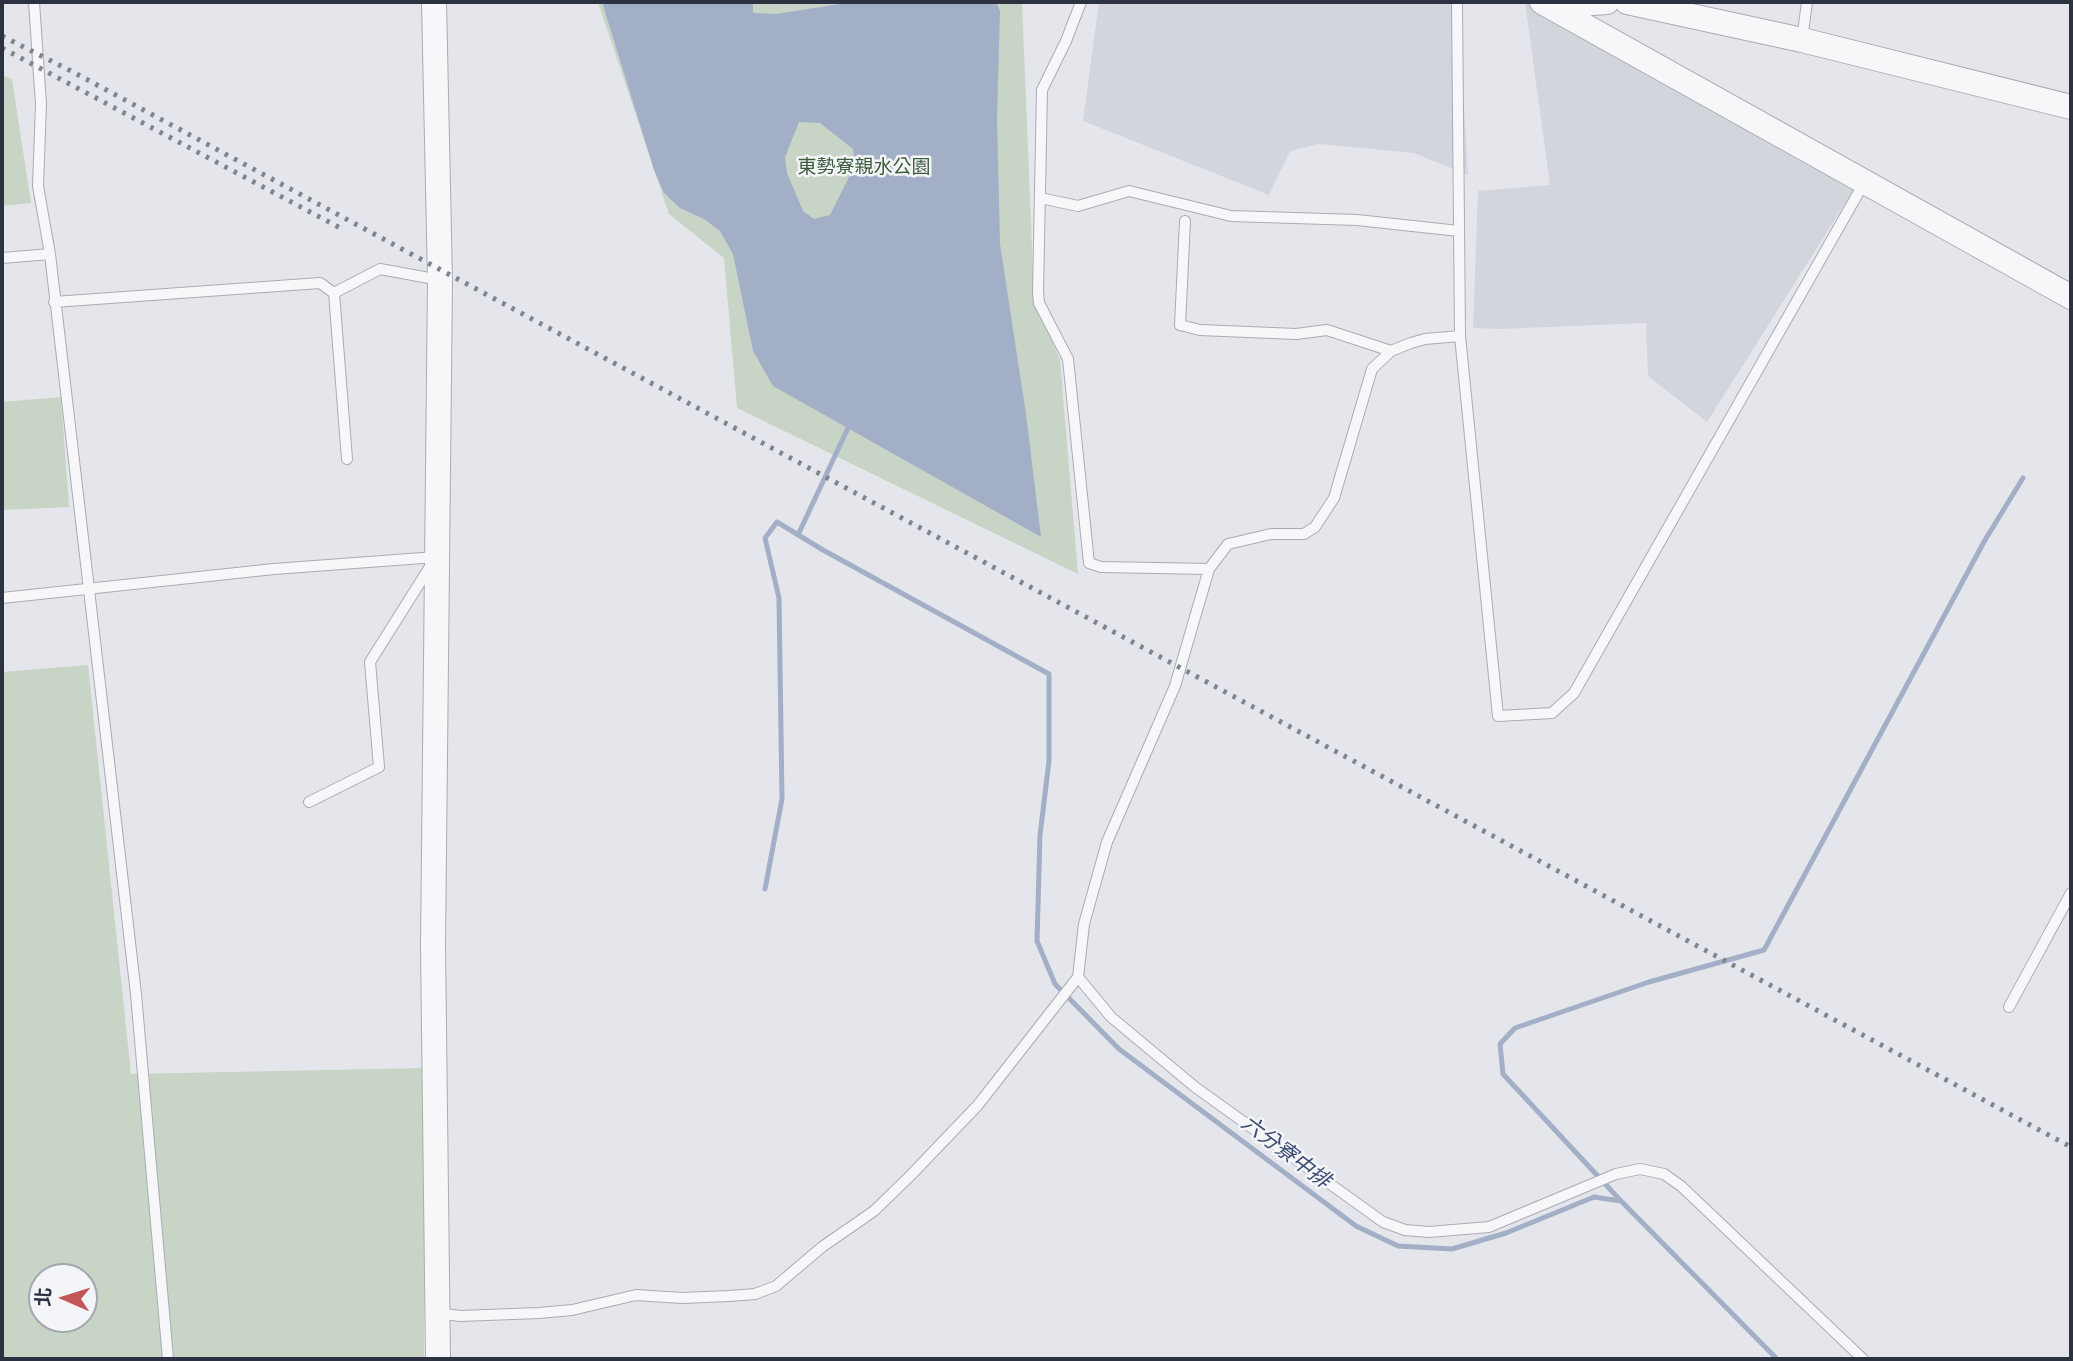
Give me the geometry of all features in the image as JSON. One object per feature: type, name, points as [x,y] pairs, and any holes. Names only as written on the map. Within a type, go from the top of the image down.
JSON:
[{"type":"street","points":[[434,2],[440,280],[433,945],[438,1359]]},
{"type":"street","points":[[1546,4],[1607,2]]},
{"type":"street","points":[[1627,2],[1802,40],[2071,107]]},
{"type":"street","points":[[1546,4],[2071,297]]},
{"type":"lane","points":[[34,2],[41,104],[38,186],[50,254],[136,994],[168,1359]]},
{"type":"lane","points":[[1081,2],[1042,90],[1039,303],[1068,359],[1089,563],[1101,566],[1209,569]]},
{"type":"lane","points":[[1457,2],[1460,336],[1498,716],[1552,713],[1574,693],[1865,181]]},
{"type":"lane","points":[[1802,40],[1807,2]]},
{"type":"lane","points":[[1040,198],[1078,206],[1129,191],[1231,216],[1357,220],[1459,231]]},
{"type":"lane","points":[[1185,220],[1180,325],[1200,330],[1296,334],[1327,330],[1391,351]]},
{"type":"lane","points":[[2,258],[50,254]]},
{"type":"lane","points":[[334,293],[380,269],[440,280]]},
{"type":"lane","points":[[54,302],[320,283],[334,293]]},
{"type":"lane","points":[[334,293],[346,459]]},
{"type":"lane","points":[[438,1313],[539,1313],[572,1310],[636,1295],[682,1298],[755,1293],[776,1286],[822,1247],[874,1211],[978,1105],[1076,980],[1084,924],[1107,842],[1175,686],[1209,569],[1228,544],[1271,534],[1304,534],[1315,527],[1334,498],[1372,369],[1391,351],[1425,339],[1460,336]]},
{"type":"lane","points":[[2,598],[274,569],[436,557]]},
{"type":"lane","points":[[309,802],[379,767],[370,662],[436,557]]},
{"type":"lane","points":[[2009,1007],[2071,894]]},
{"type":"lane","points":[[1076,980],[1111,1017],[1195,1087],[1383,1222],[1405,1230],[1430,1232],[1489,1227],[1616,1174],[1640,1169],[1664,1174],[1681,1186],[1863,1359]]},
{"type":"shaded area","points":[[1099,2],[1458,2],[1468,175],[1414,153],[1319,144],[1290,151],[1269,195],[1083,121]]},
{"type":"shaded area","points":[[1525,2],[1531,2],[1858,183],[1707,422],[1648,376],[1646,323],[1473,328],[1478,191],[1550,185]]},
{"type":"green space","name":"東勢寮親水公園","points":[[598,2],[1022,2],[1034,297],[1060,360],[1078,574],[737,408],[724,258],[669,214]]},
{"type":"green space","points":[[2,75],[12,79],[31,203],[2,206]]},
{"type":"green space","points":[[61,397],[69,507],[2,510],[2,402]]},
{"type":"green space","points":[[88,665],[131,1074],[424,1068],[424,1359],[2,1359],[2,672]]},
{"type":"water","name":"東勢寮親水公園","points":[[602,2],[753,2],[753,13],[776,14],[852,2],[996,2],[1000,11],[997,118],[1000,244],[1026,414],[1041,537],[773,386],[753,351],[733,254],[720,231],[704,219],[680,208],[664,193],[654,170]],"holes":[[[799,122],[820,123],[853,149],[855,165],[830,215],[814,219],[803,211],[787,173],[785,157]]]},
{"type":"waterway","points":[[798,535],[848,428]]},
{"type":"waterway","points":[[1621,1201],[1503,1074],[1500,1044],[1515,1028],[1649,982],[1764,950],[1985,540],[2023,478]]},
{"type":"waterway","name":"六分寮中排","points":[[765,889],[782,799],[779,598],[765,538],[777,522],[1049,674],[1049,761],[1040,835],[1037,941],[1055,984],[1119,1049],[1356,1226],[1398,1246],[1452,1249],[1506,1233],[1594,1197],[1621,1201],[1777,1359]]},
{"type":"railway","points":[[2,36],[2071,1147]]},
{"type":"railway","points":[[2,48],[344,230]]}]
